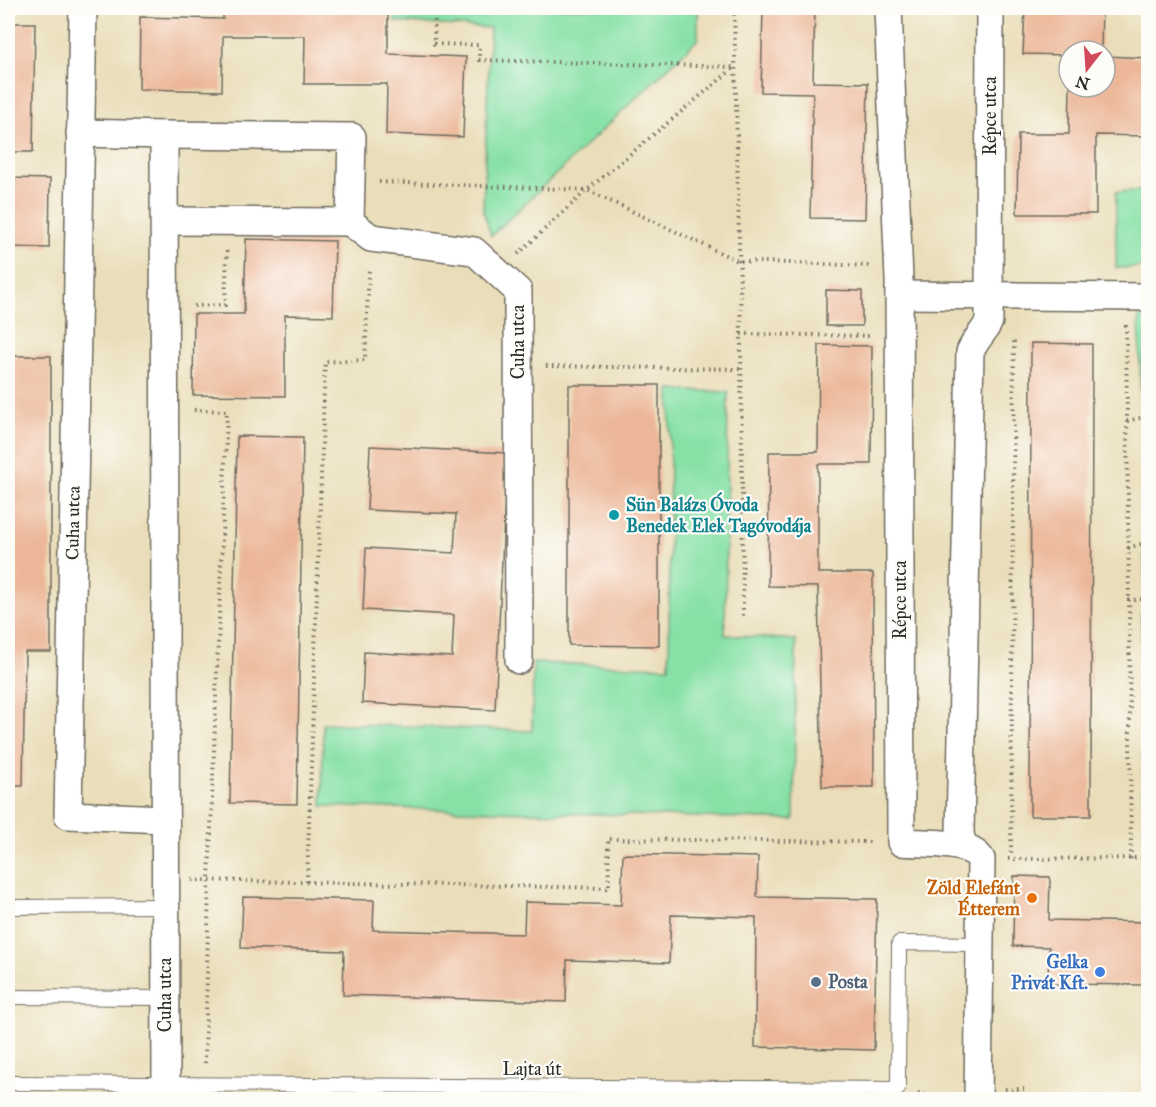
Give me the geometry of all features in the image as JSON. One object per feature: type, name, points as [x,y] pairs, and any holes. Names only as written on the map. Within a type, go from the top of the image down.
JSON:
[{"type":"street","name":"Cuha utca","points":[[83,8],[68,815],[165,819]]},
{"type":"street","name":"Répce utca","points":[[888,8],[899,267],[901,842]]},
{"type":"street","name":"Répce utca","points":[[978,1100],[980,944],[973,853],[960,839],[960,832],[970,352],[976,338],[986,330],[1002,296],[990,8]]},
{"type":"street","points":[[80,133],[352,137],[352,181],[361,230]]},
{"type":"street","name":"Cuha utca","points":[[164,135],[166,1092]]},
{"type":"street","name":"Cuha utca","points":[[165,221],[228,222],[361,230],[474,251],[518,291],[519,660]]},
{"type":"street","points":[[899,295],[1137,297]]},
{"type":"street","points":[[901,842],[973,853]]},
{"type":"lane","points":[[8,908],[165,893]]},
{"type":"lane","points":[[898,1089],[899,943],[980,944]]},
{"type":"lane","points":[[8,997],[165,998]]},
{"type":"lane","name":"Lajta út","points":[[8,1083],[166,1092],[205,1085],[898,1089]]},
{"type":"path","points":[[435,8],[434,44],[479,45],[479,60],[735,67]]},
{"type":"path","points":[[734,8],[741,334],[743,616]]},
{"type":"path","points":[[498,273],[587,190],[735,67]]},
{"type":"path","points":[[352,181],[587,190],[738,261],[899,267]]},
{"type":"path","points":[[188,306],[225,305],[228,222]]},
{"type":"path","points":[[307,882],[325,362],[364,360],[361,230]]},
{"type":"path","points":[[1002,296],[1011,859]]},
{"type":"path","points":[[1131,859],[1126,421],[1137,297]]},
{"type":"path","points":[[741,334],[899,336]]},
{"type":"path","points":[[518,366],[740,369]]},
{"type":"path","points":[[186,410],[227,411],[209,880],[205,1085]]},
{"type":"path","points":[[1126,421],[1149,416]]},
{"type":"path","points":[[1128,548],[1149,542]]},
{"type":"path","points":[[1129,600],[1149,599]]},
{"type":"path","points":[[165,893],[209,880],[609,888],[608,839],[901,842]]},
{"type":"path","points":[[973,853],[1011,859],[1149,858]]},
{"type":"path","points":[[898,1089],[950,1100]]},
{"type":"path","points":[[1004,1089],[1024,1089]]},
{"type":"green space","points":[[395,8],[698,8],[698,39],[491,236],[483,210],[490,28],[395,22]]},
{"type":"green space","points":[[1148,190],[1148,267],[1116,268],[1116,192]]},
{"type":"green space","points":[[1139,313],[1148,313],[1148,585],[1145,585]]},
{"type":"green space","points":[[670,390],[728,392],[725,635],[796,640],[794,820],[322,806],[323,723],[532,731],[533,663],[669,667]]},
{"type":"green space","points":[[1141,613],[1148,613],[1148,846],[1144,847]]},
{"type":"building","points":[[223,8],[388,9],[388,54],[466,57],[463,137],[386,134],[387,84],[304,84],[305,36],[223,36],[222,91],[139,89],[140,17],[223,19]]},
{"type":"building","points":[[763,8],[815,8],[813,82],[868,83],[865,219],[810,218],[813,93],[761,92]]},
{"type":"building","points":[[1025,8],[1102,8],[1101,39],[1057,39],[1057,55],[1023,54]]},
{"type":"building","points":[[8,23],[35,23],[33,152],[8,152]]},
{"type":"building","points":[[1117,57],[1148,58],[1148,136],[1096,135],[1096,214],[1017,214],[1018,134],[1069,134],[1070,99],[1117,99]]},
{"type":"building","points":[[8,178],[50,179],[49,248],[8,247]]},
{"type":"building","points":[[246,239],[335,241],[333,316],[285,315],[285,396],[193,395],[194,314],[244,314]]},
{"type":"building","points":[[826,290],[862,291],[862,326],[826,326]]},
{"type":"building","points":[[1031,343],[1092,344],[1091,816],[1030,816]]},
{"type":"building","points":[[819,345],[872,346],[871,464],[818,464],[818,573],[873,573],[874,787],[822,787],[818,587],[768,586],[769,452],[818,452]]},
{"type":"building","points":[[8,356],[51,356],[51,652],[25,652],[23,786],[8,786]]},
{"type":"building","name":"Sün Balázs Óvoda Benedek Elek Tagóvodája","points":[[569,385],[659,385],[659,646],[569,645]]},
{"type":"building","points":[[237,436],[303,437],[297,804],[230,803]]},
{"type":"building","points":[[370,446],[507,453],[495,710],[362,703],[364,652],[452,657],[454,615],[363,610],[366,548],[454,553],[456,514],[367,510]]},
{"type":"building","points":[[623,854],[758,857],[757,897],[877,899],[874,1050],[755,1047],[756,917],[671,915],[669,963],[567,960],[566,1002],[343,995],[344,951],[241,948],[243,897],[374,900],[373,930],[524,934],[525,902],[621,905]]},
{"type":"building","points":[[1014,876],[1050,877],[1049,920],[1148,922],[1148,985],[1048,984],[1049,947],[1013,946]]},
{"type":"place","name":"Sün Balázs Óvoda Benedek Elek Tagóvodája","points":[[614,515]]},
{"type":"place","name":"Zöld Elefánt Étterem","points":[[1032,898]]},
{"type":"place","name":"Gelka Privát Kft.","points":[[1100,972]]},
{"type":"place","name":"Posta","points":[[816,982]]}]
